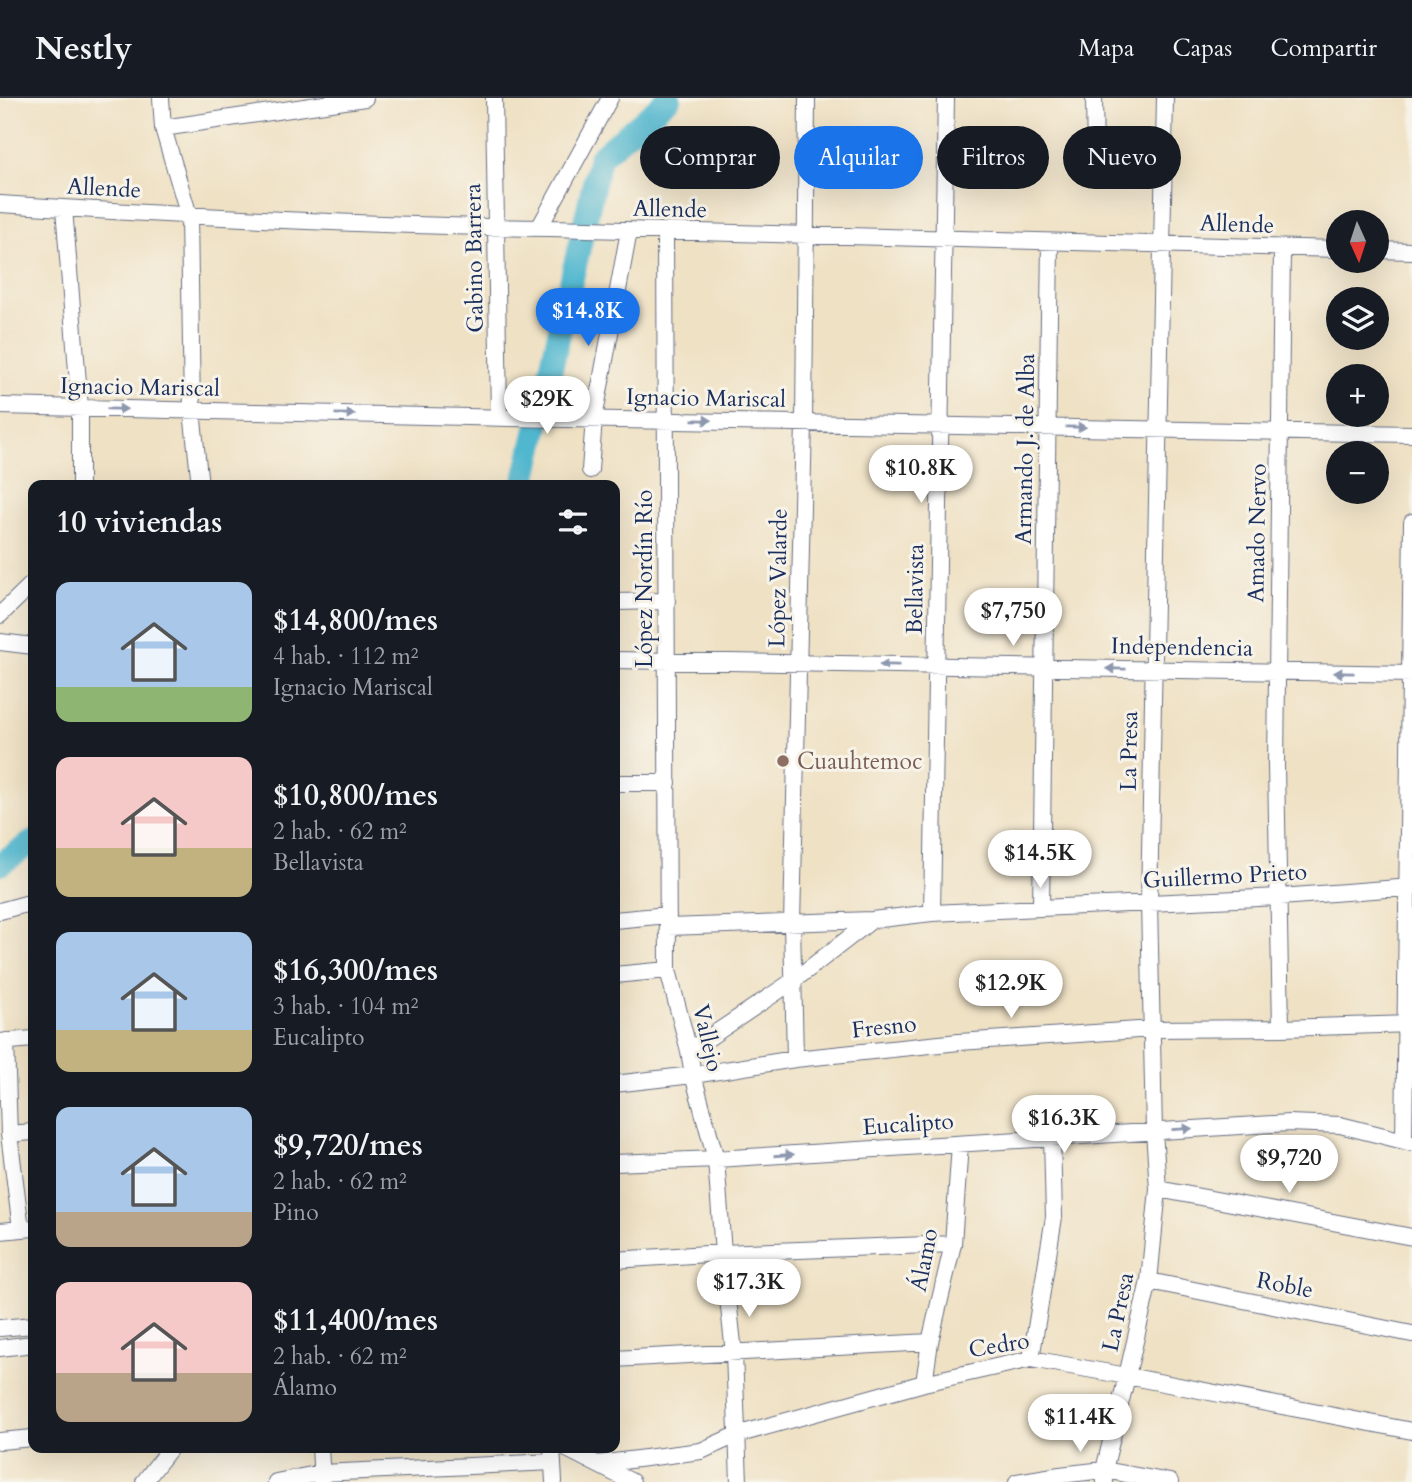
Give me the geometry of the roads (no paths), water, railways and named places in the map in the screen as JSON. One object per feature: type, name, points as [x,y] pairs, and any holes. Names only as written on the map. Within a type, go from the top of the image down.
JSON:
[{"type":"street","points":[[161,98],[163,128],[189,216],[192,411],[199,480]]},
{"type":"street","points":[[163,128],[365,98]]},
{"type":"street","name":"Gabino Barrera","points":[[494,98],[505,417]]},
{"type":"street","points":[[545,228],[610,98]]},
{"type":"street","name":"López Valarde","points":[[795,1059],[792,923],[804,422],[807,98]]},
{"type":"street","name":"Bellavista","points":[[932,914],[946,98]]},
{"type":"street","points":[[1094,98],[1094,126]]},
{"type":"street","name":"La Presa","points":[[1104,1476],[1149,1281],[1158,1189],[1154,1131],[1149,903],[1165,98]]},
{"type":"street","name":"Allende","points":[[0,204],[189,216],[497,228],[1326,249]]},
{"type":"street","points":[[64,208],[79,408],[80,480]]},
{"type":"street","points":[[590,470],[589,419],[624,231]]},
{"type":"street","name":"López Nordín Río","points":[[665,232],[668,921]]},
{"type":"street","name":"Armando J. de Alba","points":[[1041,908],[1050,242]]},
{"type":"street","name":"Amado Nervo","points":[[1281,1028],[1276,766],[1282,248]]},
{"type":"street","points":[[1390,250],[1412,251]]},
{"type":"street","name":"Ignacio Mariscal","points":[[0,407],[1412,434]]},
{"type":"street","points":[[1408,1142],[1412,522]]},
{"type":"street","points":[[0,615],[28,588]]},
{"type":"street","points":[[620,602],[667,601]]},
{"type":"street","points":[[0,642],[28,645]]},
{"type":"street","name":"Independencia","points":[[620,660],[1411,674]]},
{"type":"street","points":[[620,783],[667,783]]},
{"type":"street","name":"Guillermo Prieto","points":[[620,920],[792,923],[872,920],[932,914],[1280,897],[1410,887]]},
{"type":"street","points":[[0,911],[28,903]]},
{"type":"street","points":[[690,1051],[793,981],[872,920]]},
{"type":"street","name":"Vallejo","points":[[668,921],[668,970],[716,1159],[734,1353],[739,1482]]},
{"type":"street","points":[[620,974],[668,970]]},
{"type":"street","name":"Fresno","points":[[620,1086],[795,1059],[959,1042],[1153,1029],[1409,1024]]},
{"type":"street","points":[[0,1231],[27,1229],[9,1134],[3,1042],[28,1040]]},
{"type":"street","name":"Eucalipto","points":[[620,1163],[1289,1123],[1340,1125],[1408,1142]]},
{"type":"street","points":[[9,1134],[28,1132]]},
{"type":"street","points":[[1031,1359],[1054,1217],[1052,1137]]},
{"type":"street","name":"Álamo","points":[[924,1383],[930,1342],[953,1244],[960,1144]]},
{"type":"street","points":[[1158,1189],[1412,1237]]},
{"type":"street","points":[[620,1260],[723,1252],[953,1244]]},
{"type":"street","name":"Roble","points":[[1149,1281],[1412,1334]]},
{"type":"street","points":[[0,1328],[28,1325]]},
{"type":"street","points":[[620,1359],[930,1342]]},
{"type":"street","points":[[0,1348],[28,1345]]},
{"type":"street","name":"Cedro","points":[[598,1464],[701,1451],[736,1435],[924,1383],[1031,1359],[1412,1431]]},
{"type":"street","points":[[0,1441],[28,1438]]},
{"type":"street","points":[[144,1482],[166,1453]]},
{"type":"street","points":[[320,1453],[322,1477]]},
{"type":"street","points":[[575,1453],[632,1482]]},
{"type":"street","points":[[276,1482],[552,1455],[554,1482]]},
{"type":"street","points":[[1060,1475],[1083,1482]]},
{"type":"street","points":[[1017,1482],[1060,1475],[1170,1482]]},
{"type":"waterway","points":[[525,480],[600,157],[669,98]]},
{"type":"waterway","points":[[0,864],[28,845]]},
{"type":"place","name":"Cuauhtemoc","points":[[783,761]]}]
